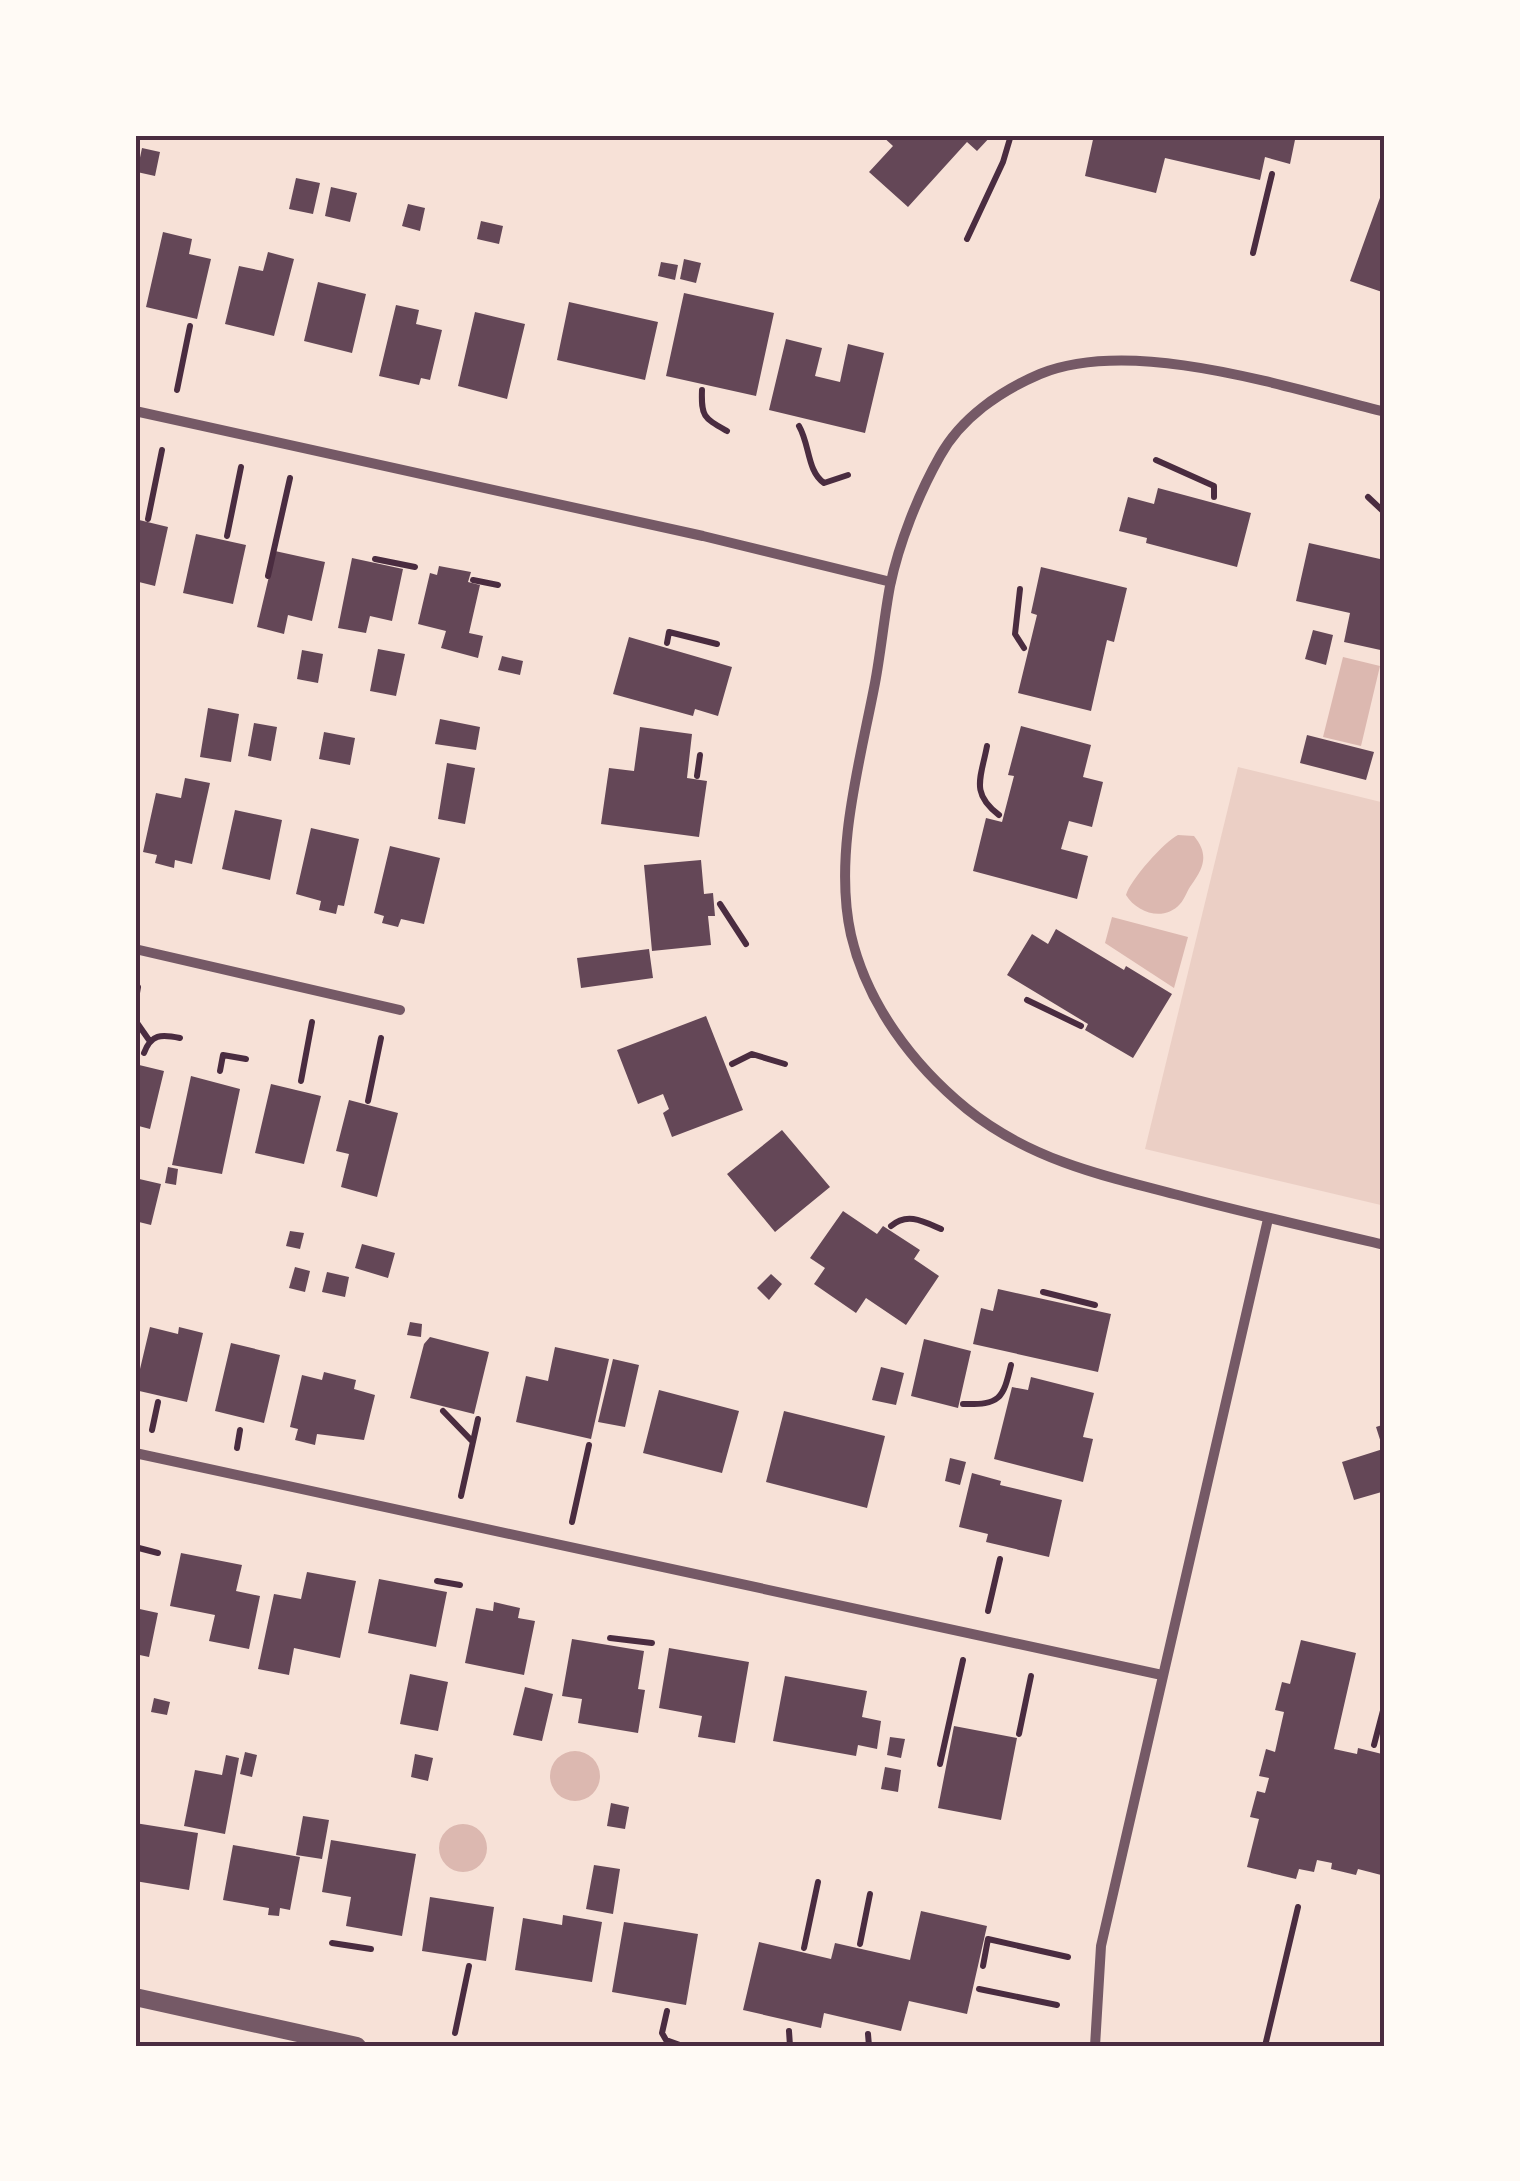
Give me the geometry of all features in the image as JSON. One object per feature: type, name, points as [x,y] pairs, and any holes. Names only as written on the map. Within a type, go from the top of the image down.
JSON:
[{"type":"street","points":[[1385,412],[1164,361],[1112,360],[1040,374],[982,408],[942,453],[921,496],[891,582],[853,786],[846,873],[850,933],[870,993],[933,1079],[990,1127],[1064,1165],[1385,1244]]},
{"type":"street","points":[[135,411],[686,532],[891,582]]},
{"type":"street","points":[[135,949],[400,1010]]},
{"type":"street","points":[[1095,2046],[1099,1954],[1268,1218]]},
{"type":"street","points":[[135,1453],[1162,1675]]},
{"type":"street","points":[[135,1997],[357,2046]]},
{"type":"path","points":[[968,239],[1012,135]]},
{"type":"path","points":[[1253,253],[1272,174]]},
{"type":"path","points":[[177,390],[190,326]]},
{"type":"path","points":[[702,390],[701,408],[706,420],[727,431]]},
{"type":"path","points":[[799,426],[816,477],[824,483],[848,475]]},
{"type":"path","points":[[148,518],[162,450]]},
{"type":"path","points":[[1156,460],[1214,486],[1214,497]]},
{"type":"path","points":[[227,536],[240,467]]},
{"type":"path","points":[[268,576],[290,478]]},
{"type":"path","points":[[1368,497],[1385,512]]},
{"type":"path","points":[[375,559],[415,568]]},
{"type":"path","points":[[473,580],[498,585]]},
{"type":"path","points":[[1020,589],[1015,634],[1024,648]]},
{"type":"path","points":[[667,643],[669,632],[717,644]]},
{"type":"path","points":[[987,746],[979,788],[983,803],[998,816]]},
{"type":"path","points":[[697,776],[700,755]]},
{"type":"path","points":[[720,904],[746,944]]},
{"type":"path","points":[[135,1004],[138,987]]},
{"type":"path","points":[[1027,1000],[1081,1026]]},
{"type":"path","points":[[135,1020],[149,1040]]},
{"type":"path","points":[[301,1081],[312,1022]]},
{"type":"path","points":[[149,1040],[164,1035],[180,1038]]},
{"type":"path","points":[[368,1101],[381,1038]]},
{"type":"path","points":[[144,1054],[149,1040]]},
{"type":"path","points":[[732,1064],[752,1054],[785,1064]]},
{"type":"path","points":[[220,1071],[222,1055],[246,1059]]},
{"type":"path","points":[[890,1226],[899,1219],[912,1218],[941,1229]]},
{"type":"path","points":[[1043,1292],[1095,1305]]},
{"type":"path","points":[[963,1404],[985,1405],[996,1400],[1004,1392],[1011,1365]]},
{"type":"path","points":[[150,1435],[158,1402]]},
{"type":"path","points":[[443,1411],[472,1441]]},
{"type":"path","points":[[456,1522],[478,1419]]},
{"type":"path","points":[[235,1456],[240,1430]]},
{"type":"path","points":[[566,1546],[590,1445]]},
{"type":"path","points":[[135,1547],[158,1552]]},
{"type":"path","points":[[982,1637],[1000,1559]]},
{"type":"path","points":[[437,1581],[460,1586]]},
{"type":"path","points":[[610,1638],[652,1643]]},
{"type":"path","points":[[940,1764],[962,1660]]},
{"type":"path","points":[[1019,1734],[1031,1676]]},
{"type":"path","points":[[1374,1744],[1385,1703]]},
{"type":"path","points":[[804,1948],[818,1882]]},
{"type":"path","points":[[860,1944],[870,1894]]},
{"type":"path","points":[[1265,2046],[1298,1906]]},
{"type":"path","points":[[983,1966],[988,1939],[1068,1957]]},
{"type":"path","points":[[332,1943],[371,1949]]},
{"type":"path","points":[[455,2033],[469,1966]]},
{"type":"path","points":[[979,1989],[1058,2006]]},
{"type":"path","points":[[667,2010],[662,2033],[666,2040],[680,2045]]},
{"type":"path","points":[[789,2031],[790,2046]]},
{"type":"path","points":[[868,2034],[869,2046]]},
{"type":"shaded area","points":[[1343,657],[1380,666],[1361,746],[1323,737]]},
{"type":"shaded area","points":[[1238,767],[1385,803],[1385,1206],[1145,1149]]},
{"type":"shaded area","points":[[1178,835],[1194,836],[1199,843],[1203,860],[1199,872],[1174,910],[1159,914],[1144,911],[1126,895],[1129,888]]},
{"type":"shaded area","points":[[1112,917],[1188,937],[1174,988],[1105,943]]},
{"type":"shaded area","points":[[575,1751],[592,1759],[600,1776],[592,1793],[575,1801],[558,1793],[550,1776],[558,1759]]},
{"type":"shaded area","points":[[463,1824],[480,1831],[487,1848],[480,1865],[463,1872],[446,1865],[439,1848],[446,1831]]},
{"type":"building","points":[[881,135],[992,135],[977,151],[967,142],[908,207],[869,172],[893,146]]},
{"type":"building","points":[[1094,135],[1296,135],[1290,164],[1265,157],[1260,180],[1165,158],[1156,193],[1085,176]]},
{"type":"building","points":[[142,148],[160,152],[155,176],[137,172]]},
{"type":"building","points":[[296,178],[320,183],[313,214],[289,209]]},
{"type":"building","points":[[1385,184],[1385,293],[1350,281]]},
{"type":"building","points":[[331,187],[357,193],[350,222],[325,216]]},
{"type":"building","points":[[408,204],[425,208],[420,231],[402,226]]},
{"type":"building","points":[[481,221],[503,226],[499,244],[477,239]]},
{"type":"building","points":[[163,232],[192,239],[189,254],[211,259],[197,319],[146,307]]},
{"type":"building","points":[[268,252],[294,259],[274,336],[225,324],[239,266],[263,271]]},
{"type":"building","points":[[684,259],[701,263],[696,283],[680,279]]},
{"type":"building","points":[[661,262],[678,265],[675,280],[658,276]]},
{"type":"building","points":[[318,282],[366,294],[352,353],[304,341]]},
{"type":"building","points":[[684,293],[774,313],[756,396],[666,376]]},
{"type":"building","points":[[569,302],[658,322],[645,380],[557,360]]},
{"type":"building","points":[[396,305],[419,310],[416,324],[442,330],[430,380],[421,378],[419,385],[379,376]]},
{"type":"building","points":[[475,312],[525,324],[507,399],[458,386]]},
{"type":"building","points":[[786,339],[822,348],[815,376],[840,382],[848,344],[884,353],[865,433],[769,410]]},
{"type":"building","points":[[1158,488],[1251,513],[1237,567],[1146,543],[1147,538],[1119,531],[1128,497],[1154,504]]},
{"type":"building","points":[[135,519],[168,527],[155,586],[135,581]]},
{"type":"building","points":[[196,534],[246,545],[233,604],[183,593]]},
{"type":"building","points":[[1309,543],[1380,559],[1385,543],[1385,651],[1344,642],[1350,613],[1296,601]]},
{"type":"building","points":[[275,551],[325,562],[312,621],[288,615],[284,634],[257,627]]},
{"type":"building","points":[[352,558],[403,569],[392,621],[370,616],[366,633],[338,628]]},
{"type":"building","points":[[439,566],[471,572],[468,582],[480,585],[469,633],[483,636],[478,658],[441,648],[446,631],[418,624],[430,573],[437,575]]},
{"type":"building","points":[[1041,567],[1127,588],[1114,642],[1107,640],[1091,711],[1018,693],[1037,615],[1031,613]]},
{"type":"building","points":[[1313,630],[1333,635],[1326,665],[1305,659]]},
{"type":"building","points":[[629,637],[732,667],[718,716],[695,709],[693,716],[613,694]]},
{"type":"building","points":[[378,649],[405,654],[396,696],[370,691]]},
{"type":"building","points":[[302,650],[323,654],[318,683],[297,679]]},
{"type":"building","points":[[502,656],[523,661],[520,675],[498,670]]},
{"type":"building","points":[[208,708],[239,714],[231,762],[200,757]]},
{"type":"building","points":[[440,719],[480,727],[476,750],[435,744]]},
{"type":"building","points":[[254,723],[277,727],[271,761],[248,756]]},
{"type":"building","points":[[1021,726],[1091,745],[1083,777],[1103,782],[1092,827],[1069,821],[1061,849],[1088,856],[1077,899],[973,871],[986,818],[1002,822],[1014,776],[1008,775]]},
{"type":"building","points":[[640,727],[692,734],[687,778],[707,781],[699,837],[601,824],[609,768],[634,771]]},
{"type":"building","points":[[324,732],[355,738],[350,765],[319,759]]},
{"type":"building","points":[[1307,735],[1374,752],[1366,780],[1300,763]]},
{"type":"building","points":[[447,763],[475,768],[465,824],[438,819]]},
{"type":"building","points":[[185,778],[210,783],[192,864],[175,860],[174,868],[155,863],[157,855],[143,852],[156,793],[181,798]]},
{"type":"building","points":[[235,810],[282,820],[270,880],[222,869]]},
{"type":"building","points":[[311,828],[359,839],[344,906],[338,905],[336,914],[319,910],[321,901],[296,894]]},
{"type":"building","points":[[390,846],[440,858],[424,924],[401,919],[398,927],[382,923],[384,916],[374,913]]},
{"type":"building","points":[[701,860],[704,894],[713,893],[715,916],[708,916],[711,945],[652,951],[644,865]]},
{"type":"building","points":[[1056,929],[1172,994],[1133,1058],[1085,1030],[1088,1024],[1007,975],[1032,934],[1048,944]]},
{"type":"building","points":[[649,949],[653,978],[581,988],[577,958]]},
{"type":"building","points":[[706,1016],[743,1110],[672,1137],[663,1113],[669,1109],[663,1094],[638,1104],[617,1050]]},
{"type":"building","points":[[135,1064],[164,1071],[150,1129],[135,1125]]},
{"type":"building","points":[[191,1076],[240,1089],[222,1174],[172,1165]]},
{"type":"building","points":[[271,1084],[321,1096],[304,1164],[255,1153]]},
{"type":"building","points":[[349,1100],[398,1113],[377,1197],[341,1187],[349,1154],[336,1151]]},
{"type":"building","points":[[782,1130],[830,1187],[775,1232],[727,1174]]},
{"type":"building","points":[[168,1167],[178,1169],[176,1185],[165,1183]]},
{"type":"building","points":[[135,1178],[161,1184],[151,1225],[135,1221]]},
{"type":"building","points":[[843,1211],[877,1234],[883,1226],[920,1250],[914,1259],[939,1276],[906,1325],[866,1298],[856,1313],[814,1284],[825,1268],[810,1258]]},
{"type":"building","points":[[290,1231],[304,1233],[300,1249],[286,1246]]},
{"type":"building","points":[[362,1244],[395,1253],[388,1278],[355,1268]]},
{"type":"building","points":[[295,1267],[310,1271],[305,1292],[289,1288]]},
{"type":"building","points":[[327,1272],[349,1277],[345,1297],[322,1292]]},
{"type":"building","points":[[771,1274],[782,1284],[769,1300],[757,1288]]},
{"type":"building","points":[[998,1289],[1111,1314],[1098,1372],[973,1344],[981,1308],[993,1311]]},
{"type":"building","points":[[410,1322],[422,1324],[421,1337],[407,1335]]},
{"type":"building","points":[[150,1327],[178,1334],[179,1327],[203,1333],[187,1402],[135,1390]]},
{"type":"building","points":[[430,1337],[489,1352],[474,1414],[410,1398],[424,1344]]},
{"type":"building","points":[[924,1339],[971,1351],[958,1408],[911,1396]]},
{"type":"building","points":[[231,1343],[280,1355],[264,1423],[215,1411]]},
{"type":"building","points":[[555,1347],[609,1359],[591,1439],[516,1422],[526,1376],[548,1381]]},
{"type":"building","points":[[613,1359],[639,1365],[625,1427],[598,1422]]},
{"type":"building","points":[[881,1367],[904,1373],[896,1405],[872,1400]]},
{"type":"building","points":[[324,1372],[356,1380],[354,1389],[375,1395],[364,1440],[317,1434],[315,1445],[295,1440],[298,1429],[290,1427],[302,1375],[322,1380]]},
{"type":"building","points":[[1031,1377],[1094,1393],[1083,1437],[1093,1439],[1083,1482],[994,1459],[1012,1387],[1028,1390]]},
{"type":"building","points":[[659,1390],[739,1411],[722,1473],[643,1453]]},
{"type":"building","points":[[784,1411],[885,1436],[867,1508],[766,1482]]},
{"type":"building","points":[[1385,1424],[1385,1491],[1354,1500],[1342,1462],[1383,1449],[1376,1427]]},
{"type":"building","points":[[950,1458],[966,1462],[960,1485],[945,1481]]},
{"type":"building","points":[[972,1473],[1001,1481],[1000,1485],[1062,1500],[1049,1557],[986,1542],[988,1534],[959,1527]]},
{"type":"building","points":[[181,1553],[242,1565],[236,1591],[260,1596],[249,1649],[209,1641],[215,1615],[170,1606]]},
{"type":"building","points":[[307,1572],[356,1581],[340,1658],[294,1648],[289,1675],[258,1669],[274,1594],[301,1599]]},
{"type":"building","points":[[379,1579],[447,1592],[436,1647],[368,1633]]},
{"type":"building","points":[[494,1602],[520,1608],[518,1618],[535,1621],[524,1675],[465,1663],[476,1608],[493,1611]]},
{"type":"building","points":[[135,1608],[158,1613],[149,1657],[135,1654]]},
{"type":"building","points":[[572,1639],[644,1651],[638,1689],[645,1690],[638,1733],[578,1723],[582,1699],[562,1696]]},
{"type":"building","points":[[1301,1640],[1356,1653],[1334,1749],[1357,1754],[1358,1748],[1382,1754],[1385,1876],[1358,1869],[1356,1875],[1331,1869],[1332,1863],[1317,1860],[1314,1872],[1299,1869],[1296,1879],[1247,1867],[1259,1819],[1250,1817],[1257,1791],[1265,1793],[1269,1778],[1259,1776],[1266,1749],[1275,1752],[1284,1712],[1275,1710],[1282,1682],[1290,1684]]},
{"type":"building","points":[[669,1648],[749,1662],[735,1743],[698,1737],[702,1716],[659,1708]]},
{"type":"building","points":[[410,1674],[448,1682],[438,1731],[400,1724]]},
{"type":"building","points":[[785,1676],[867,1691],[862,1717],[881,1721],[877,1749],[858,1745],[856,1756],[773,1741]]},
{"type":"building","points":[[525,1687],[553,1694],[542,1741],[513,1735]]},
{"type":"building","points":[[154,1698],[170,1702],[167,1715],[151,1712]]},
{"type":"building","points":[[954,1726],[1017,1738],[1001,1820],[938,1808]]},
{"type":"building","points":[[890,1737],[905,1739],[901,1758],[887,1755]]},
{"type":"building","points":[[245,1752],[257,1755],[252,1777],[240,1774]]},
{"type":"building","points":[[415,1754],[433,1758],[428,1781],[411,1777]]},
{"type":"building","points":[[226,1755],[239,1758],[225,1834],[184,1826],[195,1770],[222,1775]]},
{"type":"building","points":[[885,1767],[901,1770],[898,1792],[881,1789]]},
{"type":"building","points":[[611,1803],[629,1807],[625,1829],[607,1826]]},
{"type":"building","points":[[303,1816],[329,1820],[322,1859],[296,1855]]},
{"type":"building","points":[[135,1823],[198,1833],[189,1890],[135,1881]]},
{"type":"building","points":[[331,1840],[416,1854],[402,1936],[346,1926],[351,1897],[322,1892]]},
{"type":"building","points":[[233,1845],[300,1857],[290,1910],[280,1908],[279,1916],[268,1915],[269,1908],[223,1900]]},
{"type":"building","points":[[594,1865],[620,1869],[613,1914],[586,1909]]},
{"type":"building","points":[[430,1897],[494,1907],[486,1961],[422,1951]]},
{"type":"building","points":[[921,1911],[987,1926],[967,2014],[909,2001],[901,2031],[824,2013],[821,2028],[743,2010],[759,1942],[831,1959],[835,1943],[910,1960]]},
{"type":"building","points":[[563,1915],[602,1922],[592,1982],[515,1970],[523,1918],[562,1925]]},
{"type":"building","points":[[624,1922],[698,1934],[686,2005],[612,1992]]}]
